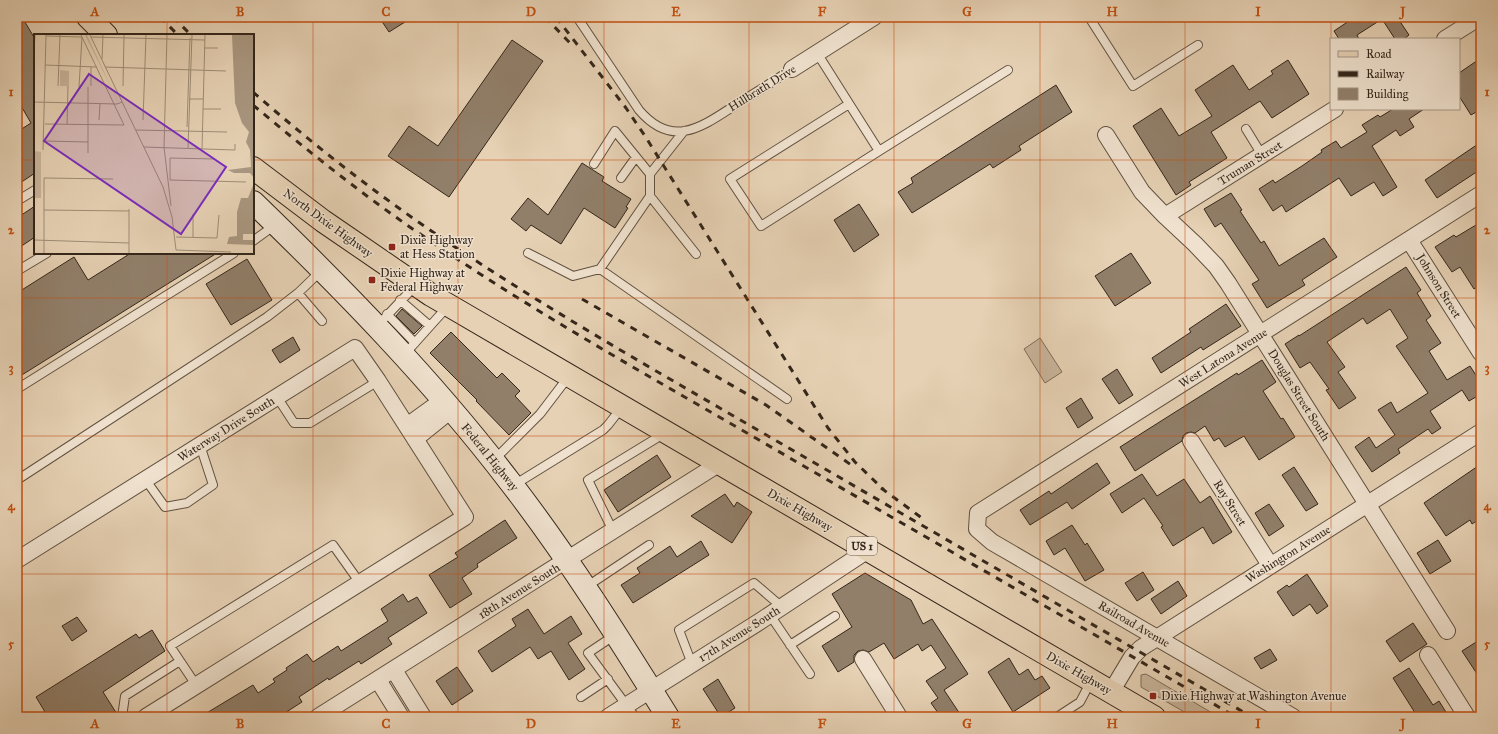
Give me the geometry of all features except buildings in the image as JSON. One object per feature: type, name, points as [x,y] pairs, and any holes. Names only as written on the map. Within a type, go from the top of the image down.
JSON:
[{"type":"main road","points":[[88,17],[105,34]]},
{"type":"main road","name":"Federal Highway","points":[[256,171],[276,224]]},
{"type":"main road","name":"North Dixie Highway","points":[[256,171],[323,221],[416,285],[569,376]]},
{"type":"main road","name":"Federal Highway","points":[[254,203],[322,270],[382,320],[409,349],[447,405],[513,485],[568,560],[668,717]]},
{"type":"main road","name":"Dixie Highway","points":[[569,376],[1151,716]]},
{"type":"street","name":"Hillbrath Drive","points":[[792,69],[874,17]]},
{"type":"street","points":[[1447,38],[1480,17]]},
{"type":"street","name":"Truman Street","points":[[1165,216],[1333,110]]},
{"type":"street","name":"Douglas Street South","points":[[1106,135],[1142,192],[1216,266],[1228,283],[1447,631]]},
{"type":"street","name":"West Latona Avenue","points":[[977,529],[978,513],[1481,194]]},
{"type":"street","name":"Johnson Street","points":[[1409,240],[1481,353]]},
{"type":"street","name":"Waterway Drive South","points":[[17,560],[355,348],[378,381],[465,517],[360,583]]},
{"type":"street","points":[[411,432],[447,405]]},
{"type":"street","name":"Washington Avenue","points":[[1111,692],[1132,657],[1141,648],[1481,432]]},
{"type":"street","name":"Ray Street","points":[[1191,441],[1270,565]]},
{"type":"street","name":"18th Avenue South","points":[[318,717],[720,463]]},
{"type":"street","name":"Railroad Avenue","points":[[977,529],[992,542],[1293,717]]},
{"type":"street","name":"17th Avenue South","points":[[608,717],[631,711],[651,690],[776,611],[868,550]]},
{"type":"street","points":[[146,717],[360,583]]},
{"type":"street","points":[[1428,655],[1467,717]]},
{"type":"street","points":[[863,659],[899,717]]},
{"type":"street","points":[[394,670],[423,717]]},
{"type":"street","points":[[378,680],[401,717]]},
{"type":"lane","name":"Hillbrath Drive","points":[[577,17],[645,117],[660,127],[669,130],[684,131],[706,124],[792,69]]},
{"type":"lane","points":[[1089,17],[1133,86],[1198,45]]},
{"type":"lane","points":[[817,53],[879,151]]},
{"type":"lane","points":[[849,104],[730,179],[761,226],[1008,70]]},
{"type":"lane","points":[[1246,129],[1262,155]]},
{"type":"lane","points":[[594,164],[614,131],[650,174]]},
{"type":"lane","points":[[528,253],[573,276],[600,269],[650,196],[650,174],[684,131]]},
{"type":"lane","points":[[621,178],[636,157]]},
{"type":"lane","points":[[17,201],[34,191]]},
{"type":"lane","points":[[650,196],[696,254]]},
{"type":"lane","points":[[254,240],[276,224]]},
{"type":"lane","points":[[17,271],[45,254]]},
{"type":"lane","points":[[17,389],[232,254]]},
{"type":"lane","points":[[600,269],[787,399]]},
{"type":"lane","points":[[17,480],[267,317],[298,293],[322,270]]},
{"type":"lane","points":[[382,320],[416,285]]},
{"type":"lane","points":[[298,293],[322,321]]},
{"type":"lane","points":[[400,300],[430,326]]},
{"type":"lane","points":[[409,349],[449,305]]},
{"type":"lane","points":[[494,461],[540,414],[557,394],[569,376]]},
{"type":"lane","points":[[277,396],[294,423],[310,423],[378,381]]},
{"type":"lane","points":[[513,485],[603,430],[622,406]]},
{"type":"lane","points":[[613,532],[588,480],[667,432]]},
{"type":"lane","points":[[145,479],[165,507],[187,503],[213,485],[200,445]]},
{"type":"lane","points":[[196,685],[170,646],[333,545],[360,583]]},
{"type":"lane","points":[[585,587],[649,545]]},
{"type":"lane","points":[[692,664],[679,630],[754,583],[776,611],[790,645],[810,674]]},
{"type":"lane","points":[[790,645],[835,616]]},
{"type":"lane","points":[[616,635],[588,653],[631,711]]},
{"type":"lane","points":[[122,717],[125,696],[180,661]]},
{"type":"lane","points":[[581,697],[608,679]]},
{"type":"lane","points":[[1057,717],[1080,702],[1091,680]]},
{"type":"shaded area","points":[[1040,338],[1062,372],[1045,383],[1024,349]]},
{"type":"shaded area","points":[[1146,674],[1219,717],[1193,717],[1141,687],[1141,675]]},
{"type":"railway","points":[[160,17],[177,34]]},
{"type":"railway","points":[[173,17],[190,34]]},
{"type":"railway","points":[[545,17],[570,43]]},
{"type":"railway","points":[[556,17],[626,108],[645,136],[828,428],[855,462],[885,491]]},
{"type":"railway","points":[[254,93],[314,144],[378,193],[425,227],[523,291],[573,322],[1252,717]]},
{"type":"railway","points":[[254,106],[315,156],[379,205],[463,263],[543,313],[624,362],[1236,717]]},
{"type":"railway","points":[[582,299],[766,405],[854,467]]},
{"type":"railway","points":[[881,488],[926,521]]},
{"type":"place","name":"Dixie Highway at Hess Station","points":[[392,247]]},
{"type":"place","name":"Dixie Highway at Federal Highway","points":[[372,280]]},
{"type":"place","name":"Dixie Highway at Washington Avenue","points":[[1153,696]]}]
